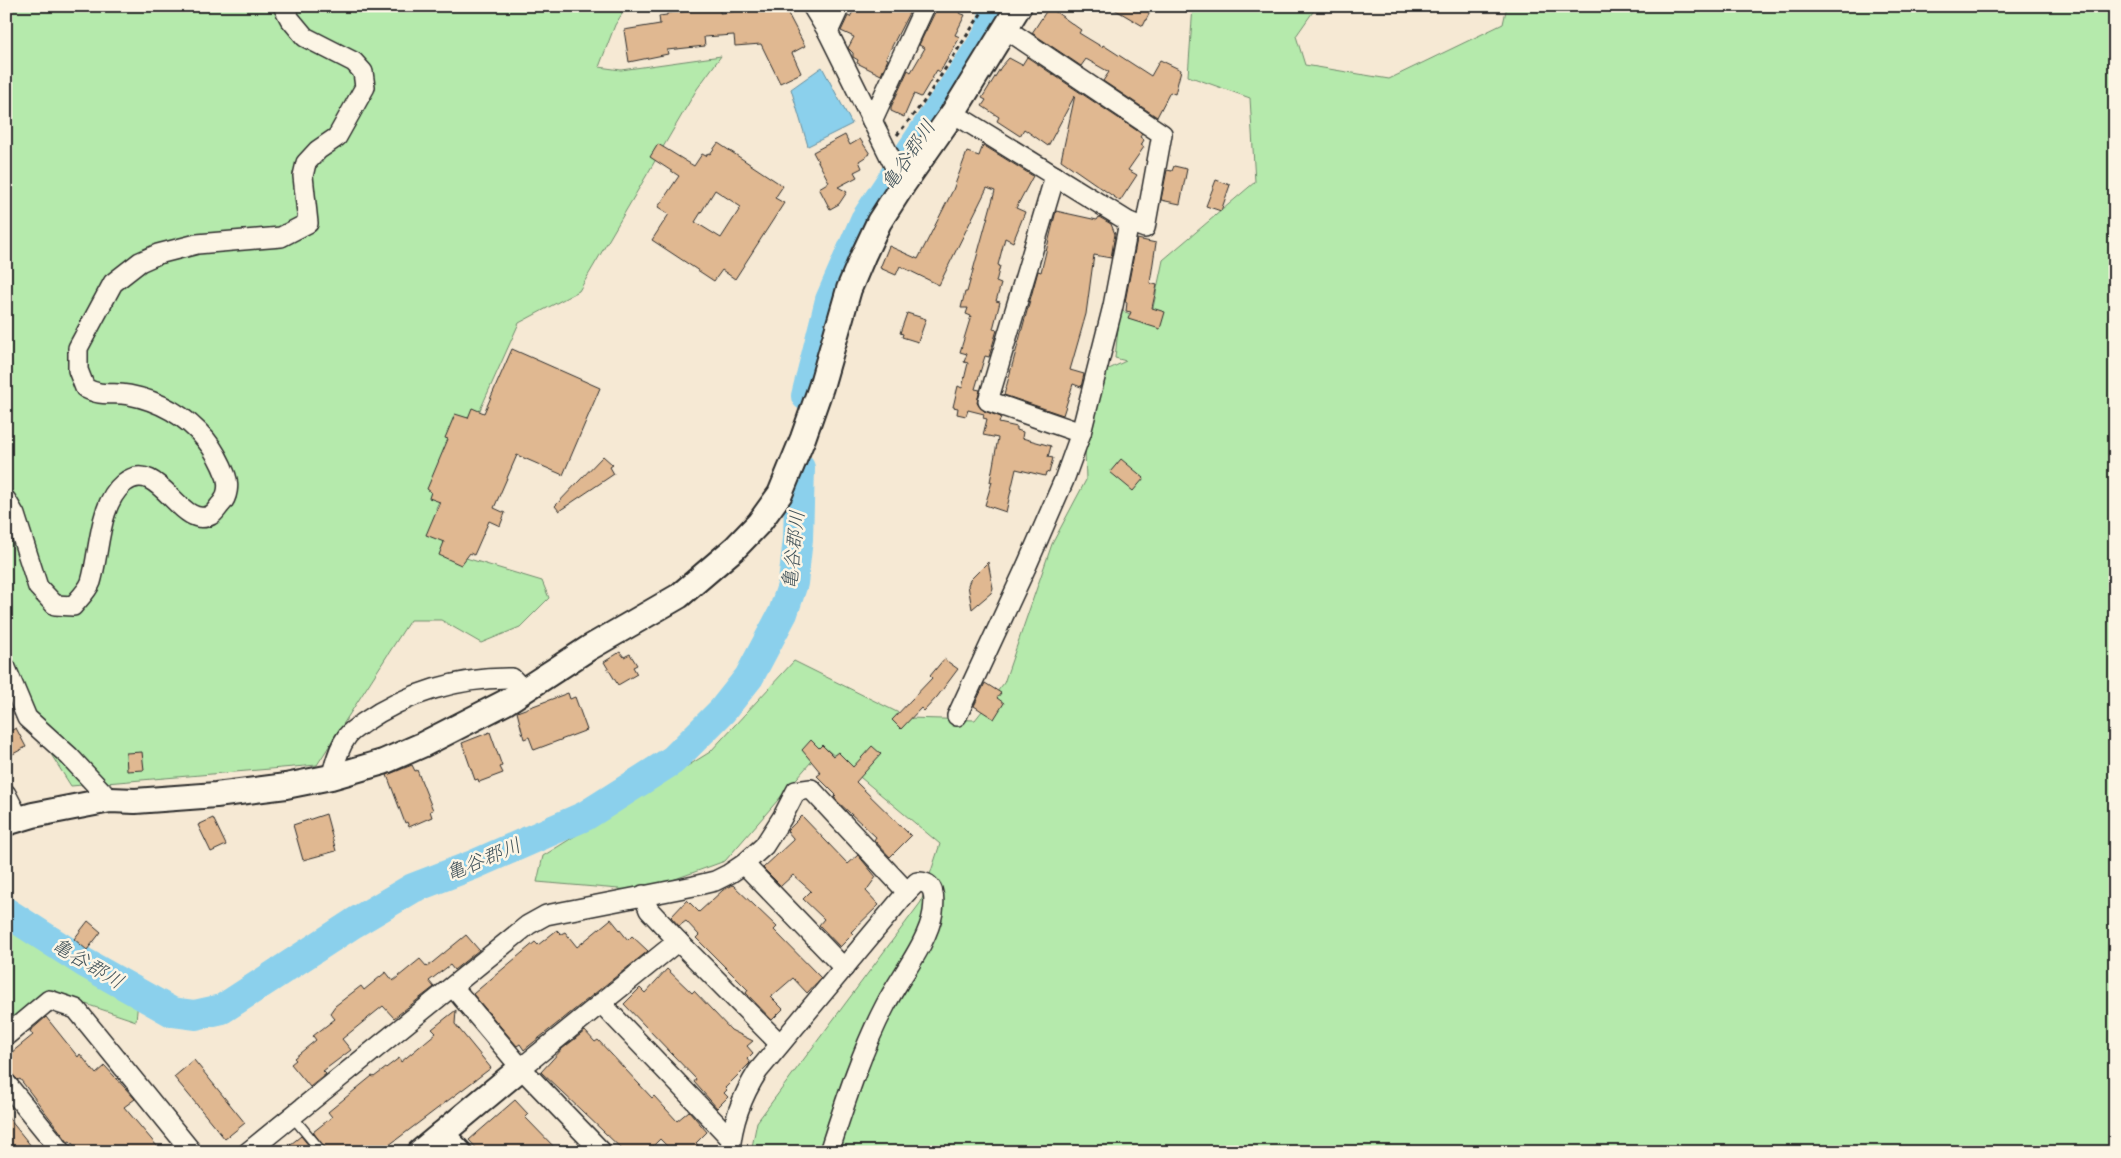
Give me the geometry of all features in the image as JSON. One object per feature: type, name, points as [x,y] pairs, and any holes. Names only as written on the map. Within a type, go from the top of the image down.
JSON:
[{"type":"street","points":[[6,500],[15,515],[38,587],[55,605],[73,606],[91,584],[101,530],[108,506],[124,483],[134,478],[146,477],[156,483],[188,512],[199,517],[211,515],[224,501],[229,484],[221,462],[191,424],[167,407],[150,400],[127,394],[98,395],[85,388],[78,370],[78,348],[113,283],[140,262],[158,254],[197,244],[281,237],[308,223],[303,176],[306,163],[318,150],[336,137],[366,88],[363,72],[354,62],[306,37],[290,19],[283,6]]},
{"type":"street","points":[[812,6],[828,32],[895,166]]},
{"type":"street","points":[[828,32],[840,6]]},
{"type":"street","points":[[872,121],[925,6]]},
{"type":"street","points":[[6,794],[13,821],[110,800],[135,801],[216,795],[286,786],[331,777],[382,762],[468,723],[524,691],[596,644],[679,596],[735,548],[780,494],[794,465],[821,387],[849,288],[879,222],[895,166],[953,113],[1019,6]]},
{"type":"street","points":[[953,113],[1129,222],[1146,228],[1162,134],[1006,29]]},
{"type":"street","points":[[1055,176],[988,401],[1081,433]]},
{"type":"street","points":[[957,716],[1031,557],[1064,480],[1081,433],[1113,306],[1129,222]]},
{"type":"street","points":[[6,668],[27,718],[69,756],[110,800]]},
{"type":"street","points":[[331,777],[337,756],[346,736],[374,715],[411,697],[451,684],[492,677],[512,678],[524,691]]},
{"type":"street","points":[[248,1152],[528,926],[546,915],[715,880],[744,864],[764,846],[773,834],[796,791],[811,789],[906,892]]},
{"type":"street","points":[[744,864],[844,968]]},
{"type":"street","points":[[730,1145],[736,1116],[748,1087],[780,1044],[906,892],[917,882],[924,882],[930,885],[935,898],[931,918],[873,1030],[829,1152]]},
{"type":"street","points":[[642,895],[649,910],[780,1044]]},
{"type":"street","points":[[420,1152],[678,941]]},
{"type":"street","points":[[452,986],[521,1068],[602,1152]]},
{"type":"street","points":[[6,1036],[49,1000],[76,1009],[192,1152]]},
{"type":"street","points":[[601,1003],[730,1145]]},
{"type":"street","points":[[6,1084],[62,1152]]},
{"type":"street","points":[[442,1134],[459,1152]]},
{"type":"lane","points":[[292,1116],[322,1152]]},
{"type":"path","points":[[895,166],[923,103],[986,6]]},
{"type":"green space","points":[[6,6],[627,6],[615,25],[599,67],[621,70],[721,56],[697,89],[579,291],[519,323],[436,508],[446,552],[542,581],[549,598],[520,627],[481,643],[441,620],[410,620],[317,765],[71,786],[6,683]]},
{"type":"green space","points":[[1193,6],[1317,6],[1296,36],[1305,65],[1389,79],[1503,24],[1507,6],[2115,6],[2115,1152],[751,1152],[757,1122],[921,902],[940,844],[824,747],[725,861],[642,891],[537,882],[543,856],[710,752],[794,661],[909,718],[975,720],[1004,683],[1052,544],[1086,480],[1083,381],[1126,361],[1115,358],[1120,310],[1150,322],[1163,260],[1255,182],[1250,98],[1188,76]]},
{"type":"green space","points":[[6,928],[31,936],[138,1001],[136,1021],[47,991],[6,1024]]},
{"type":"water","points":[[822,67],[852,124],[808,146],[791,89]]},
{"type":"building","points":[[691,6],[720,6],[720,13],[757,9],[763,6],[784,6],[805,46],[792,53],[801,73],[780,83],[761,44],[735,46],[734,35],[704,37],[705,46],[667,50],[668,54],[629,62],[624,30],[660,24],[659,16],[667,15],[667,13],[691,11]]},
{"type":"building","points":[[856,6],[905,6],[911,9],[886,58],[888,59],[881,75],[857,63],[858,60],[853,57],[853,53],[848,48],[854,37],[841,31],[848,16],[850,17]]},
{"type":"building","points":[[938,6],[962,6],[959,13],[965,15],[955,35],[960,37],[940,72],[937,70],[921,97],[914,94],[904,117],[891,111],[891,107],[908,70],[911,72],[925,48],[919,45]]},
{"type":"building","points":[[1109,6],[1153,6],[1143,26]]},
{"type":"building","points":[[1049,7],[1081,30],[1079,33],[1102,47],[1103,45],[1151,76],[1160,60],[1181,70],[1175,94],[1170,92],[1157,117],[1103,81],[1109,72],[1086,59],[1081,66],[1032,33]]},
{"type":"building","points":[[1027,57],[1142,134],[1140,137],[1144,140],[1141,145],[1144,147],[1128,170],[1137,175],[1120,201],[1061,160],[1075,95],[1048,146],[1024,129],[1020,136],[997,121],[999,117],[982,106],[986,100],[982,98],[1001,67],[1009,58],[1022,65]]},
{"type":"building","points":[[845,135],[850,145],[860,139],[870,154],[859,161],[862,168],[854,172],[857,177],[838,187],[847,192],[839,204],[830,209],[819,188],[829,182],[813,152]]},
{"type":"building","points":[[718,143],[783,186],[775,198],[784,203],[735,279],[722,270],[714,281],[652,240],[669,214],[658,207],[679,176],[650,157],[658,144],[694,166],[702,154],[706,156],[708,153],[710,154]],"holes":[[[715,190],[741,207],[721,238],[695,222]]]},
{"type":"building","points":[[983,145],[1033,176],[1016,208],[1025,212],[1013,242],[1005,238],[998,265],[1000,266],[996,282],[1001,284],[996,301],[1000,302],[993,329],[997,330],[989,357],[985,356],[975,389],[980,390],[977,403],[984,411],[1001,417],[999,423],[1017,427],[1017,430],[1023,432],[1022,438],[1051,446],[1048,457],[1053,458],[1049,473],[1046,472],[1045,476],[1016,469],[1006,512],[985,505],[992,482],[990,482],[998,438],[983,435],[987,419],[983,418],[984,414],[968,410],[966,416],[957,414],[958,408],[953,407],[958,386],[962,388],[968,363],[964,362],[967,354],[960,352],[971,316],[966,314],[968,308],[961,308],[995,191],[987,188],[939,285],[900,266],[896,275],[880,268],[889,246],[918,259],[953,190],[967,152],[979,156]]},
{"type":"building","points":[[1174,166],[1187,169],[1180,204],[1161,200],[1167,170],[1172,171]]},
{"type":"building","points":[[1216,180],[1230,185],[1221,211],[1206,206]]},
{"type":"building","points":[[1056,211],[1097,220],[1099,217],[1111,224],[1115,234],[1111,258],[1094,255],[1086,314],[1070,370],[1084,374],[1081,387],[1073,384],[1063,415],[1004,395],[1038,271],[1041,272]]},
{"type":"building","points":[[1137,239],[1156,243],[1150,283],[1157,285],[1152,308],[1165,312],[1160,329],[1128,319],[1131,312],[1126,311],[1127,302],[1125,302]]},
{"type":"building","points":[[907,313],[926,319],[918,342],[902,337],[903,334],[900,333]]},
{"type":"building","points":[[512,349],[600,388],[563,475],[517,455],[494,508],[505,513],[500,526],[489,521],[474,555],[470,553],[461,565],[439,555],[444,542],[426,535],[440,502],[429,498],[431,492],[427,489],[448,439],[445,438],[455,414],[468,418],[472,408],[484,413]]},
{"type":"building","points":[[603,456],[613,465],[610,467],[614,474],[559,511],[555,506]]},
{"type":"building","points":[[1121,459],[1144,478],[1133,491],[1110,472]]},
{"type":"building","points":[[988,562],[993,588],[991,593],[972,609],[968,585],[970,580]]},
{"type":"building","points":[[620,652],[624,657],[630,654],[637,665],[633,667],[637,674],[618,685],[604,662]]},
{"type":"building","points":[[944,659],[958,669],[924,711],[921,708],[901,729],[892,720],[932,678],[930,676]]},
{"type":"building","points":[[985,683],[1001,693],[997,698],[1004,703],[994,719],[974,706]]},
{"type":"building","points":[[568,693],[570,699],[575,697],[587,730],[534,750],[529,737],[524,739],[517,712]]},
{"type":"building","points":[[16,728],[26,747],[11,755],[6,746],[6,733]]},
{"type":"building","points":[[490,732],[503,773],[479,782],[478,779],[475,780],[462,743]]},
{"type":"building","points":[[811,740],[819,748],[822,745],[833,756],[838,752],[853,767],[872,746],[881,754],[856,782],[911,836],[890,857],[874,840],[876,837],[838,802],[834,797],[836,795],[817,776],[821,773],[802,750]]},
{"type":"building","points":[[142,752],[144,770],[127,771],[126,753]]},
{"type":"building","points":[[412,765],[415,771],[417,770],[433,810],[430,811],[432,817],[409,827],[407,822],[405,823],[387,775]]},
{"type":"building","points":[[326,814],[336,851],[303,860],[293,825]]},
{"type":"building","points":[[802,816],[848,864],[858,855],[876,877],[866,891],[879,905],[851,932],[853,934],[840,947],[819,925],[824,919],[803,899],[811,891],[793,875],[781,886],[763,868],[793,840],[787,831]]},
{"type":"building","points":[[213,818],[226,845],[211,852],[198,825]]},
{"type":"building","points":[[733,885],[777,927],[774,930],[821,978],[807,993],[793,978],[771,997],[783,1009],[772,1020],[746,993],[748,990],[696,938],[699,935],[686,921],[679,926],[671,917],[687,900],[699,912],[723,890]]},
{"type":"building","points":[[611,919],[628,940],[632,936],[648,951],[524,1050],[520,1044],[517,1046],[473,994],[535,942],[538,945],[557,930],[561,934],[565,932],[577,947]]},
{"type":"building","points":[[88,921],[101,932],[87,950],[74,939]]},
{"type":"building","points":[[466,935],[479,950],[454,970],[450,965],[429,981],[434,987],[394,1018],[383,1006],[342,1039],[351,1050],[323,1071],[326,1074],[310,1087],[291,1064],[296,1060],[294,1058],[316,1040],[313,1036],[335,1019],[330,1013],[335,1006],[361,986],[364,990],[386,972],[393,981],[420,959],[427,967]]},
{"type":"building","points":[[667,969],[692,993],[694,991],[731,1030],[753,1041],[747,1046],[753,1053],[747,1059],[750,1063],[725,1088],[727,1090],[724,1093],[728,1097],[717,1108],[694,1082],[696,1079],[624,1004],[640,988],[645,993]]},
{"type":"building","points":[[456,1010],[455,1024],[491,1068],[380,1152],[328,1152],[313,1132],[332,1117],[328,1112],[372,1076],[374,1077],[399,1058],[401,1062],[436,1033],[432,1029]]},
{"type":"building","points":[[46,1017],[78,1057],[80,1054],[96,1074],[105,1066],[135,1099],[124,1107],[162,1152],[80,1152],[70,1141],[68,1142],[20,1079],[18,1080],[6,1068],[6,1057],[33,1035],[30,1031]]},
{"type":"building","points":[[585,1031],[595,1042],[598,1040],[652,1098],[654,1096],[677,1121],[689,1111],[707,1132],[696,1143],[704,1152],[673,1152],[660,1139],[647,1152],[625,1152],[541,1072],[562,1049]]},
{"type":"building","points":[[194,1060],[245,1123],[225,1139],[174,1077]]},
{"type":"building","points":[[515,1100],[528,1114],[525,1117],[559,1152],[480,1152],[469,1140]]},
{"type":"building","points":[[6,1115],[36,1152],[6,1152]]},
{"type":"building","points":[[301,1136],[314,1152],[281,1152]]},
{"type":"waterway","name":"亀谷郡川","points":[[806,396],[830,300],[865,220],[990,32],[995,6]]},
{"type":"waterway","name":"亀谷郡川","points":[[6,912],[85,963],[172,1012],[195,1015],[222,1009],[354,923],[413,888],[473,865],[585,816],[673,760],[722,711],[749,677],[783,613],[793,583],[798,539],[800,468]]}]
